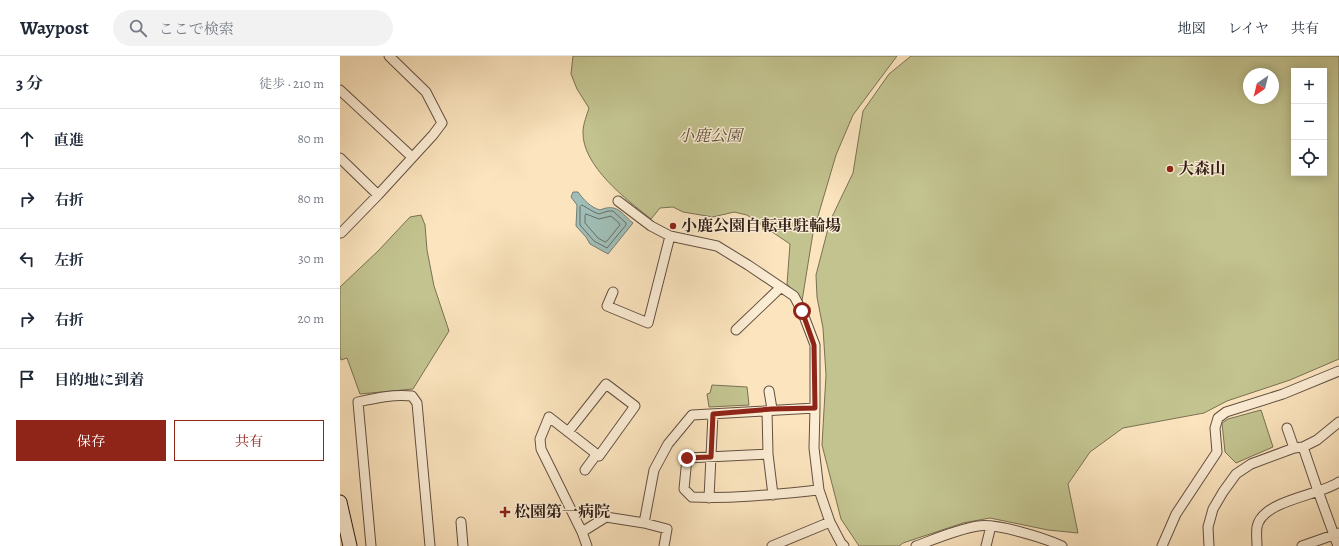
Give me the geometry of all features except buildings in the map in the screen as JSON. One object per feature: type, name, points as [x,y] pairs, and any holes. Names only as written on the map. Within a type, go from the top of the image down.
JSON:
[{"type":"street","points":[[340,233],[378,195],[442,123],[426,92],[389,56]]},
{"type":"street","points":[[340,90],[412,157]]},
{"type":"street","points":[[340,158],[378,195]]},
{"type":"street","points":[[618,201],[651,226],[670,236],[717,246],[794,296],[802,311],[814,345],[814,448],[819,490],[830,522],[844,546]]},
{"type":"street","points":[[613,292],[607,306],[648,323],[670,236]]},
{"type":"street","points":[[736,330],[781,287]]},
{"type":"street","points":[[1162,546],[1176,514],[1218,452],[1215,428],[1218,418],[1226,412],[1283,394],[1339,371]]},
{"type":"street","points":[[568,432],[606,384],[635,406],[599,456],[596,455],[585,470]]},
{"type":"street","points":[[769,391],[770,410],[768,454],[773,495]]},
{"type":"street","points":[[371,546],[358,402],[375,398],[402,395],[412,396],[417,403],[430,546]]},
{"type":"street","points":[[644,523],[654,470],[668,444],[692,415],[815,408]]},
{"type":"street","points":[[709,498],[713,414]]},
{"type":"street","points":[[587,546],[582,532],[540,448],[540,439],[549,417],[596,455]]},
{"type":"street","points":[[1209,546],[1208,527],[1213,508],[1236,474],[1251,464],[1317,440],[1339,422]]},
{"type":"street","points":[[1287,428],[1299,447],[1337,534],[1338,546]]},
{"type":"street","points":[[768,454],[687,458],[684,489],[692,497],[709,498],[773,495],[819,490]]},
{"type":"street","points":[[1257,546],[1257,527],[1260,519],[1268,511],[1284,503],[1339,482]]},
{"type":"street","points":[[340,502],[350,546]]},
{"type":"street","points":[[582,532],[606,517],[644,523],[667,529],[664,546]]},
{"type":"street","points":[[460,522],[463,546]]},
{"type":"street","points":[[772,546],[830,522]]},
{"type":"street","points":[[916,546],[978,526],[991,526],[1046,539],[1062,546]]},
{"type":"street","points":[[986,546],[991,526]]},
{"type":"street","points":[[1302,546],[1337,534]]},
{"type":"green space","name":"小鹿公園","points":[[573,56],[897,56],[853,115],[836,155],[813,233],[802,301],[787,284],[790,244],[747,215],[734,212],[713,217],[683,212],[673,207],[660,208],[651,219],[608,181],[590,157],[585,145],[583,129],[589,108],[577,89],[571,74]]},
{"type":"green space","points":[[911,56],[1339,56],[1339,359],[1290,380],[1227,401],[1204,413],[1123,428],[1090,452],[1068,484],[1078,533],[1048,530],[990,518],[963,523],[903,543],[899,546],[859,546],[841,519],[822,445],[826,375],[823,328],[817,297],[816,275],[830,221],[853,173],[863,111],[889,74]]},
{"type":"green space","points":[[421,215],[425,225],[427,250],[434,286],[449,331],[413,389],[360,394],[347,358],[341,360],[340,356],[340,287],[378,251],[410,217]]},
{"type":"green space","points":[[712,385],[747,387],[749,405],[709,407],[707,394],[710,393]]},
{"type":"green space","points":[[1261,410],[1273,447],[1236,463],[1225,452],[1222,423],[1228,419]]},
{"type":"water","points":[[573,192],[578,192],[596,209],[600,210],[615,208],[633,223],[608,254],[590,244],[576,226],[577,205],[571,197]]},
{"type":"place","name":"大森山","points":[[1170,169]]},
{"type":"place","name":"小鹿公園自転車駐輪場","points":[[673,226]]},
{"type":"place","name":"松園第一病院","points":[[505,512]]},
{"type":"route","points":[[687,458],[711,457],[713,414],[767,411],[772,409],[815,408],[814,345],[802,311]]}]
